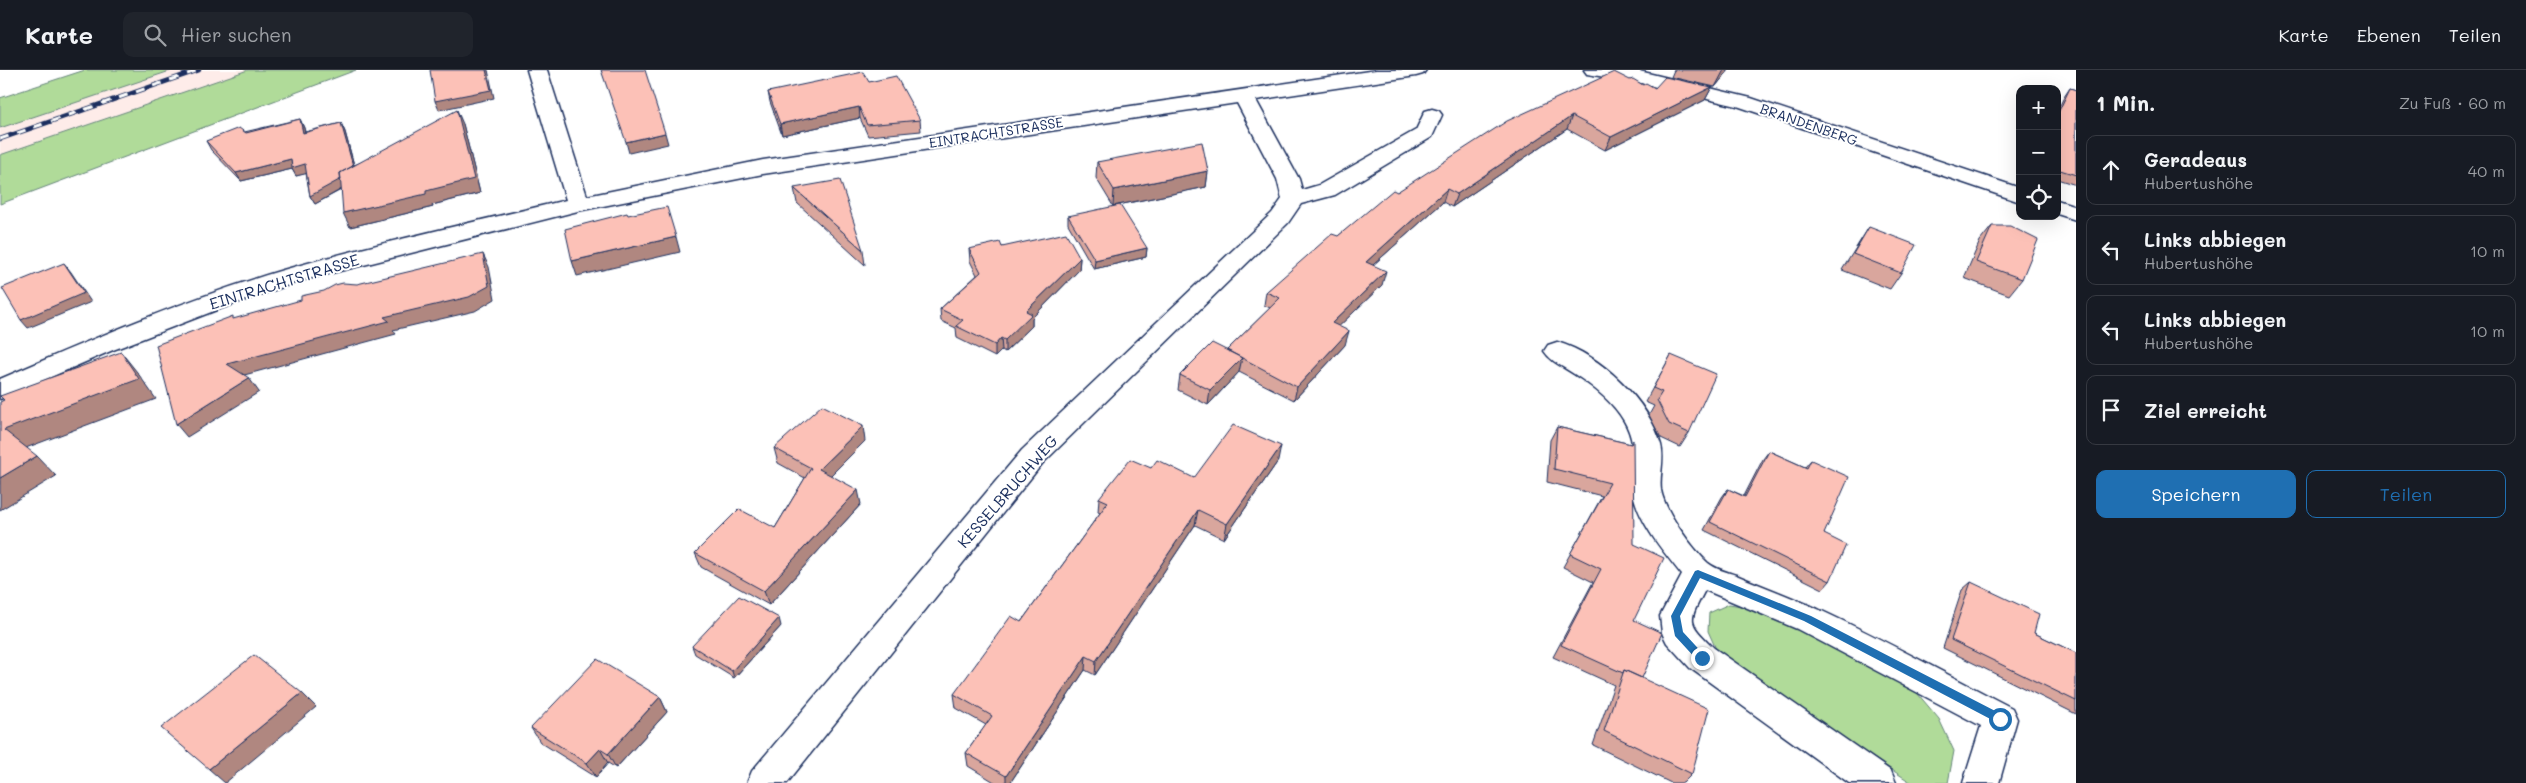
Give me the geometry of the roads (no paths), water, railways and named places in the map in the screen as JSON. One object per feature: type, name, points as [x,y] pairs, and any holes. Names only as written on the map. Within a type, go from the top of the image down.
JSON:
[{"type":"street","points":[[537,70],[578,204]]},
{"type":"street","name":"EINTRACHTSTRASSE","points":[[0,390],[113,340],[205,305],[291,276],[380,252],[578,204],[763,167],[1416,70]]},
{"type":"street","name":"BRANDENBERG","points":[[1594,70],[1634,76],[1744,102],[2016,194]]},
{"type":"street","points":[[1244,96],[1288,179],[1293,199],[1327,190],[1424,133],[1432,114]]},
{"type":"street","name":"KESSELBRUCHWEG","points":[[765,783],[1032,456],[1280,218],[1293,199]]},
{"type":"street","points":[[2061,208],[2076,213]]},
{"type":"street","points":[[1557,351],[1592,371],[1616,393],[1634,415],[1648,447],[1647,493],[1655,514],[1698,573],[1808,619],[2000,719],[1981,783]]},
{"type":"street","points":[[1698,573],[1676,616],[1678,633],[1702,658],[1878,783]]},
{"type":"railway","points":[[0,139],[199,70]]}]
